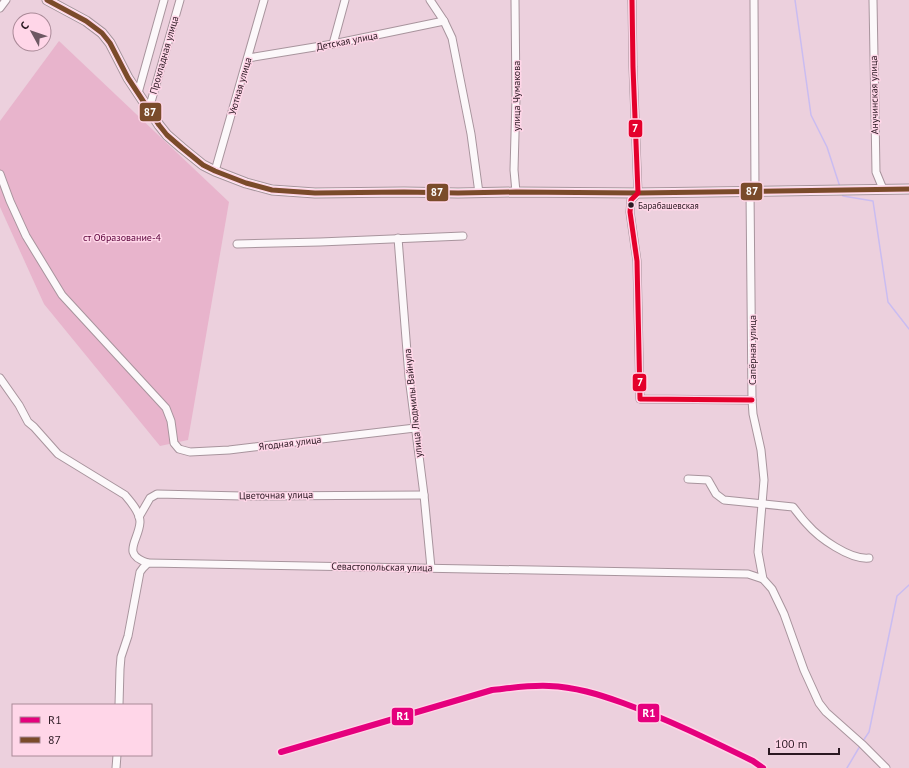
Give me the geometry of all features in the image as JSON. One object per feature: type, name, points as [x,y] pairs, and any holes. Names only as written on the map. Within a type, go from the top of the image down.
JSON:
[{"type":"main road","points":[[47,0],[86,21],[102,33],[110,43],[128,78],[167,135],[203,165],[227,176],[272,190],[296,192],[404,192],[458,194],[516,192],[638,193],[909,189]]},
{"type":"street","points":[[0,8],[6,0]]},
{"type":"street","points":[[138,93],[164,0]]},
{"type":"street","name":"Прохладная улица","points":[[148,109],[180,0]]},
{"type":"street","name":"Уютная улица","points":[[215,171],[264,0]]},
{"type":"street","points":[[333,44],[345,0]]},
{"type":"street","points":[[430,0],[444,21],[452,38],[471,134],[479,193]]},
{"type":"street","name":"улица Чумакова","points":[[515,0],[516,98],[514,170],[516,192]]},
{"type":"street","points":[[632,0],[638,193],[631,200],[630,212],[637,261],[640,399],[752,400]]},
{"type":"street","name":"Сапёрная улица","points":[[754,0],[752,400],[753,414],[761,450],[764,480],[758,552],[763,579]]},
{"type":"street","name":"Анучинская улица","points":[[872,0],[876,172],[883,189]]},
{"type":"street","name":"Детская улица","points":[[248,58],[333,44],[444,21]]},
{"type":"street","name":"Ягодная улица","points":[[0,174],[21,227],[47,273],[62,295],[78,314],[166,408],[171,421],[172,437],[176,447],[182,451],[204,452],[415,428]]},
{"type":"street","points":[[237,244],[463,236]]},
{"type":"street","name":"улица Людмилы Вайнула","points":[[398,238],[409,377],[424,495],[431,568]]},
{"type":"street","points":[[0,378],[19,405],[28,422],[58,454],[125,495],[133,504],[139,516],[139,527],[132,549],[137,559],[148,563],[140,572],[128,636],[121,657],[119,704]]},
{"type":"street","points":[[688,479],[708,480],[716,494],[724,500],[793,507],[801,515],[806,524],[820,536],[848,554],[858,558],[869,558]]},
{"type":"street","name":"Цветочная улица","points":[[139,516],[150,498],[157,494],[242,496],[424,495]]},
{"type":"street","name":"Севастопольская улица","points":[[148,563],[748,574],[763,579]]},
{"type":"street","points":[[763,579],[772,589],[784,614],[804,670],[819,703],[826,712],[886,768]]},
{"type":"street","points":[[116,768],[117,756]]},
{"type":"green space","name":"ст Образование-4","points":[[59,41],[229,202],[188,440],[160,446],[44,304],[0,207],[0,121]]},
{"type":"waterway","points":[[795,0],[811,115],[827,147],[840,187]]},
{"type":"waterway","points":[[842,193],[843,196],[873,201],[888,302],[909,329]]},
{"type":"waterway","points":[[863,741],[869,732],[897,596],[909,585]]},
{"type":"waterway","points":[[847,768],[860,746]]},
{"type":"transit line","name":"87","points":[[47,0],[86,21],[102,33],[110,43],[128,78],[159,125],[167,135],[182,148],[203,165],[215,171],[246,183],[272,190],[315,193],[638,193],[909,189]]},
{"type":"transit line","name":"7","points":[[632,0],[638,193],[631,200],[630,212],[637,261],[640,399],[752,400]]},
{"type":"transit line","name":"R1","points":[[281,752],[492,690],[528,686],[549,686],[586,692],[639,709],[705,738],[753,761],[763,768]]},
{"type":"place","name":"Барабашевская","points":[[631,205]]}]
